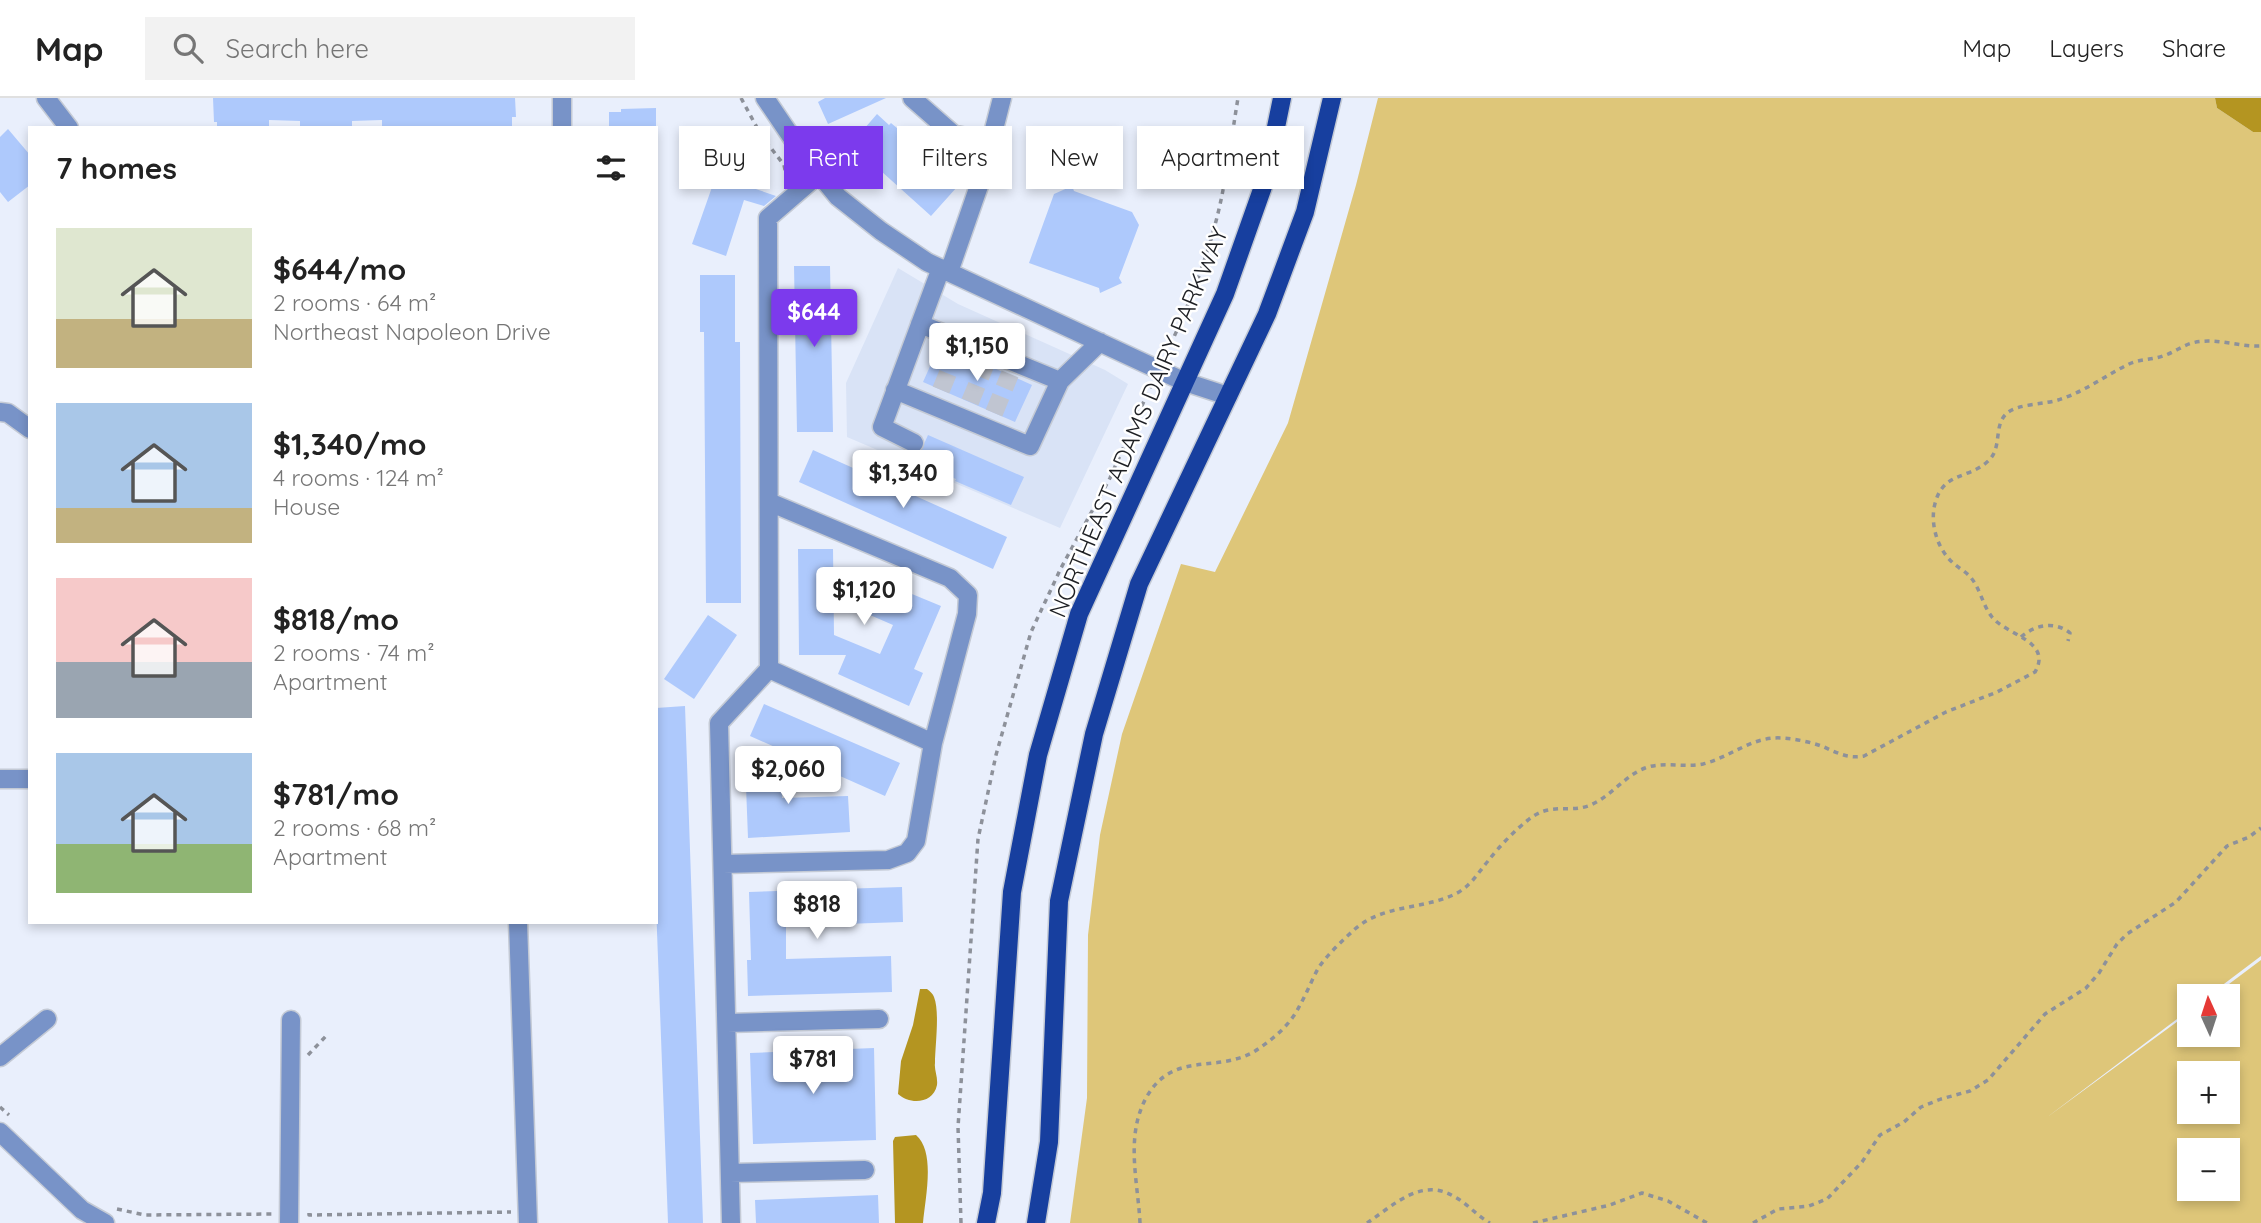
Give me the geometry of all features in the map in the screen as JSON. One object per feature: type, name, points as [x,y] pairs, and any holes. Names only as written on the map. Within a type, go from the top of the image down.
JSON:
[{"type":"main road","name":"NORTHEAST ADAMS DAIRY PARKWAY","points":[[986,1223],[992,1193],[1012,892],[1038,755],[1079,614],[1225,294],[1265,181],[1282,98]]},
{"type":"main road","points":[[1035,1223],[1049,1142],[1059,901],[1094,734],[1139,584],[1267,314],[1305,212],[1332,98]]},
{"type":"street","points":[[46,98],[67,126]]},
{"type":"street","points":[[562,98],[562,126]]},
{"type":"street","points":[[765,98],[785,126]]},
{"type":"street","points":[[912,98],[944,126]]},
{"type":"street","points":[[995,126],[1002,98]]},
{"type":"street","points":[[731,1223],[719,723],[769,669],[768,218],[802,189]]},
{"type":"street","points":[[831,189],[881,231],[927,262],[1185,382],[1228,396]]},
{"type":"street","points":[[914,443],[881,427],[920,324],[977,189]]},
{"type":"street","points":[[920,324],[959,345],[1012,368],[1060,381]]},
{"type":"street","points":[[895,390],[937,398],[966,410],[990,421],[1030,446],[1060,381],[1100,342]]},
{"type":"street","points":[[0,412],[8,413],[28,428]]},
{"type":"street","points":[[723,864],[888,860],[907,853],[916,841],[933,743],[967,614],[968,595],[950,578],[769,502]]},
{"type":"street","points":[[769,669],[933,743]]},
{"type":"street","points":[[0,779],[28,779]]},
{"type":"street","points":[[518,924],[528,1223]]},
{"type":"street","points":[[727,1023],[879,1018]]},
{"type":"street","points":[[0,1057],[47,1019]]},
{"type":"street","points":[[282,1219],[291,1020]]},
{"type":"street","points":[[5,1124],[82,1210],[109,1215]]},
{"type":"street","points":[[730,1173],[865,1170]]},
{"type":"path","points":[[741,98],[761,135],[784,166]]},
{"type":"path","points":[[1170,346],[1179,328],[1212,233],[1223,192],[1238,98]]},
{"type":"path","points":[[1140,1223],[1134,1147],[1135,1124],[1146,1098],[1156,1084],[1172,1070],[1242,1058],[1270,1041],[1293,1017],[1320,966],[1364,922],[1384,913],[1435,901],[1462,890],[1529,819],[1552,808],[1587,806],[1630,775],[1646,767],[1703,764],[1766,738],[1808,742],[1856,758],[1871,753],[1946,712],[1972,703],[2035,672],[2039,662],[2038,650],[1992,617],[1971,578],[1942,550],[1935,532],[1934,515],[1941,491],[1955,476],[1982,467],[1989,461],[1998,445],[2001,422],[2013,408],[2061,400],[2132,362],[2162,356],[2194,342],[2261,346]]},
{"type":"path","points":[[2021,637],[2035,628],[2052,625],[2059,626],[2070,634],[2068,641]]},
{"type":"path","points":[[1754,1223],[1778,1209],[1809,1206],[1827,1199],[1862,1162],[1880,1135],[1904,1122],[1920,1107],[1941,1098],[1970,1091],[1989,1080],[2045,1014],[2086,988],[2127,934],[2176,902],[2227,846],[2249,837],[2261,828]]},
{"type":"path","points":[[0,1107],[5,1124]]},
{"type":"path","points":[[1367,1223],[1402,1197],[1417,1191],[1451,1194],[1490,1223]]},
{"type":"path","points":[[1533,1223],[1610,1205],[1642,1193],[1668,1200],[1707,1223]]},
{"type":"path","points":[[109,1215],[125,1212],[145,1215],[271,1213],[282,1219]]},
{"type":"path","points":[[309,1215],[511,1213]]},
{"type":"shaded area","points":[[1378,98],[2215,98],[2217,108],[2253,132],[2261,132],[2261,956],[2224,984],[2177,984],[2177,1019],[2046,1118],[2177,1022],[2177,1047],[2240,1047],[2240,984],[2229,984],[2261,960],[2261,1223],[1070,1223],[1087,1098],[1088,935],[1100,835],[1122,734],[1181,564],[1215,572],[1288,423]]},
{"type":"shaded area","points":[[2215,98],[2261,98],[2261,132],[2253,132],[2217,108]]},
{"type":"shaded area","points":[[898,268],[958,304],[1105,370],[1128,384],[1060,528],[847,437],[846,383]]},
{"type":"shaded area","points":[[920,989],[927,989],[934,996],[936,1003],[937,1085],[931,1096],[915,1101],[898,1094],[901,1061],[913,1025]]},
{"type":"shaded area","points":[[916,1135],[922,1143],[928,1164],[923,1223],[895,1223],[893,1141],[895,1137]]},
{"type":"building","points":[[213,98],[515,98],[516,117],[512,117],[512,126],[382,126],[382,120],[352,121],[352,126],[300,126],[300,121],[269,120],[269,126],[217,126],[217,122],[214,122]]},
{"type":"building","points":[[825,98],[886,98],[828,124],[818,102]]},
{"type":"building","points":[[656,108],[656,126],[609,126],[609,112],[621,112],[621,109]]},
{"type":"building","points":[[877,114],[889,125],[891,123],[897,128],[897,185],[883,173],[883,126],[867,126]]},
{"type":"building","points":[[8,129],[28,153],[28,187],[8,202],[0,192],[0,137]]},
{"type":"building","points":[[711,189],[756,189],[776,196],[764,206],[744,200],[726,256],[692,244]]},
{"type":"building","points":[[901,189],[955,189],[931,216]]},
{"type":"building","points":[[1073,189],[1132,212],[1139,225],[1119,278],[1122,283],[1100,293],[1099,288],[1029,263],[1054,194]]},
{"type":"building","points":[[794,266],[830,266],[833,432],[797,432]]},
{"type":"building","points":[[700,275],[735,275],[735,342],[740,342],[741,603],[706,603],[704,332],[700,332]]},
{"type":"building","points":[[940,344],[1032,385],[1015,422],[923,382]]},
{"type":"building","points":[[928,435],[1024,477],[1011,505],[916,462]]},
{"type":"building","points":[[813,450],[1007,537],[993,569],[799,482]]},
{"type":"building","points":[[798,549],[833,549],[834,635],[880,654],[893,625],[847,605],[861,573],[941,606],[914,669],[923,673],[909,706],[838,674],[846,655],[799,655]]},
{"type":"building","points":[[708,615],[737,635],[694,699],[664,679]]},
{"type":"building","points":[[764,704],[900,763],[885,796],[750,736]]},
{"type":"building","points":[[685,706],[703,1223],[668,1223],[657,924],[658,708]]},
{"type":"building","points":[[780,759],[782,798],[848,796],[850,832],[748,838],[745,760]]},
{"type":"building","points":[[902,887],[903,922],[786,926],[786,959],[891,956],[892,992],[748,996],[747,960],[751,960],[749,892]]},
{"type":"building","points":[[874,1048],[876,1140],[753,1144],[750,1053]]},
{"type":"building","points":[[878,1195],[879,1223],[756,1223],[755,1200]]},
{"type":"tunnel","points":[[941,390],[957,351]]},
{"type":"tunnel","points":[[970,402],[986,363]]},
{"type":"tunnel","points":[[994,413],[1010,374]]}]
